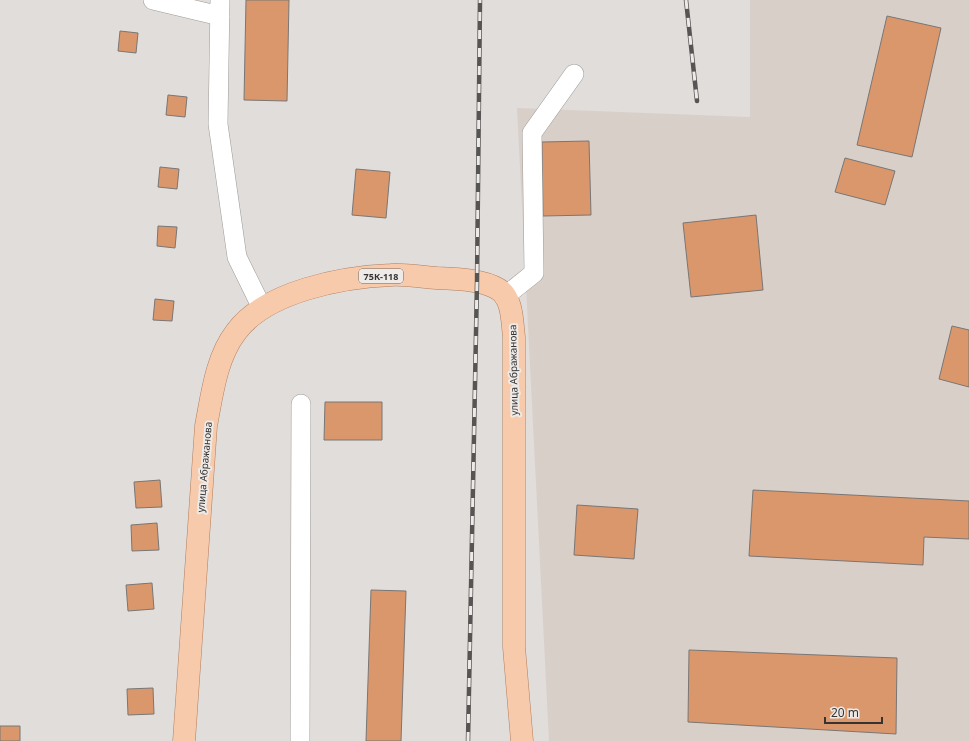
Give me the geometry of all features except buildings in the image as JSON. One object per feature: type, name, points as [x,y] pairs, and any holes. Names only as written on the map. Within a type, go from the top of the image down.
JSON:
[{"type":"main road","name":"улица Абражанова","points":[[184,741],[206,426],[216,377],[224,355],[236,331],[262,308],[292,294],[337,280],[392,275],[477,282],[499,290],[510,306],[514,336],[514,647],[522,741]]},
{"type":"street","points":[[153,0],[220,8],[218,124],[237,257],[262,308]]},
{"type":"street","points":[[504,297],[534,274],[532,133],[574,74]]},
{"type":"street","points":[[300,741],[301,404]]},
{"type":"shaded area","points":[[750,0],[969,0],[969,741],[549,741],[517,108],[750,117]]},
{"type":"railway","points":[[468,741],[477,282],[480,0]]},
{"type":"railway","points":[[686,0],[697,101]]}]
